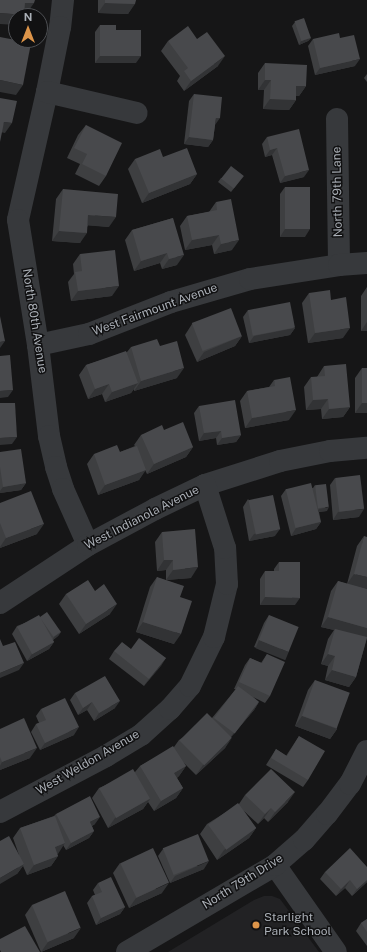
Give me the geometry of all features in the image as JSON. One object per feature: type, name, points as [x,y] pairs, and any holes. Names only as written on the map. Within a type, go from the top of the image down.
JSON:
[{"type":"street","name":"North 80th Avenue","points":[[63,0],[60,27],[47,92],[18,220],[38,345],[50,436],[56,467],[63,489],[88,545]]},
{"type":"street","points":[[47,92],[137,113]]},
{"type":"street","name":"North 79th Lane","points":[[337,120],[339,265]]},
{"type":"street","name":"West Fairmount Avenue","points":[[38,345],[89,334],[171,302],[250,279],[339,265],[367,263]]},
{"type":"street","name":"West Indianola Avenue","points":[[0,603],[88,545],[155,509],[205,485],[280,461],[330,451],[367,448]]},
{"type":"street","name":"West Weldon Avenue","points":[[0,812],[106,756],[141,735],[170,709],[190,686],[204,661],[214,637],[226,584],[225,548],[205,485]]},
{"type":"street","name":"North 79th Drive","points":[[127,952],[275,865],[304,840],[327,814],[350,784],[367,751]]},
{"type":"street","points":[[275,865],[336,952]]},
{"type":"shaded area","name":"Starlight Park School","points":[[264,896],[272,896],[280,899],[319,952],[168,952],[254,900]]},
{"type":"building","points":[[0,0],[35,0],[34,3],[25,3],[25,8],[8,8],[8,14],[0,13]]},
{"type":"building","points":[[105,0],[136,0],[135,4],[105,3]]},
{"type":"building","points":[[304,18],[311,38],[301,41],[295,21]]},
{"type":"building","points":[[100,25],[116,25],[116,30],[141,30],[141,56],[100,56]]},
{"type":"building","points":[[188,26],[197,39],[207,32],[225,56],[191,81],[184,71],[188,68],[168,41]]},
{"type":"building","points":[[339,33],[340,38],[354,35],[360,59],[320,68],[313,39]]},
{"type":"building","points":[[0,37],[8,39],[8,48],[30,48],[23,85],[0,80]]},
{"type":"building","points":[[265,63],[307,65],[306,86],[296,86],[296,100],[270,99],[271,80],[265,80]]},
{"type":"building","points":[[194,94],[222,97],[220,118],[216,118],[213,140],[189,137]]},
{"type":"building","points":[[0,98],[17,101],[12,123],[4,122],[0,142]]},
{"type":"building","points":[[86,125],[122,143],[106,176],[82,164],[87,154],[74,148]]},
{"type":"building","points":[[299,129],[309,170],[285,176],[277,148],[270,150],[267,137]]},
{"type":"building","points":[[187,148],[197,174],[149,193],[135,159],[160,149],[163,157]]},
{"type":"building","points":[[231,166],[244,176],[234,188],[221,179]]},
{"type":"building","points":[[285,187],[310,187],[310,229],[285,229]]},
{"type":"building","points":[[63,189],[118,194],[116,217],[88,215],[87,233],[59,231]]},
{"type":"building","points":[[231,199],[239,240],[221,244],[219,235],[192,240],[187,216],[217,210],[216,202]]},
{"type":"building","points":[[173,218],[184,255],[169,259],[167,253],[141,261],[132,230]]},
{"type":"building","points":[[115,250],[119,286],[78,291],[75,272],[82,271],[80,254]]},
{"type":"building","points":[[330,290],[331,300],[346,297],[350,328],[315,333],[309,293]]},
{"type":"building","points":[[290,302],[295,328],[253,336],[248,310]]},
{"type":"building","points":[[231,308],[242,336],[203,351],[192,323]]},
{"type":"building","points":[[0,316],[5,341],[0,342]]},
{"type":"building","points":[[157,339],[160,346],[177,341],[184,368],[141,381],[131,347]]},
{"type":"building","points":[[126,351],[138,383],[112,392],[109,384],[95,389],[86,365]]},
{"type":"building","points":[[10,355],[13,390],[0,391],[0,356]]},
{"type":"building","points":[[346,364],[350,407],[329,409],[328,399],[313,400],[311,377],[325,376],[324,366]]},
{"type":"building","points":[[362,368],[367,368],[367,403],[362,403]]},
{"type":"building","points":[[290,377],[296,410],[252,418],[247,391],[275,386],[274,380]]},
{"type":"building","points":[[235,400],[241,435],[222,438],[221,431],[204,433],[199,406]]},
{"type":"building","points":[[0,403],[15,403],[17,437],[0,438]]},
{"type":"building","points":[[183,422],[193,447],[154,464],[141,435],[162,425],[164,430]]},
{"type":"building","points":[[117,445],[120,452],[137,446],[146,470],[105,485],[94,454]]},
{"type":"building","points":[[21,449],[26,483],[3,487],[0,467],[0,452]]},
{"type":"building","points":[[360,475],[364,509],[339,512],[335,478]]},
{"type":"building","points":[[311,483],[321,522],[295,528],[286,489]]},
{"type":"building","points":[[326,484],[329,507],[318,508],[315,485]]},
{"type":"building","points":[[31,491],[44,524],[6,538],[0,523],[0,503]]},
{"type":"building","points":[[273,495],[280,529],[256,534],[249,500]]},
{"type":"building","points":[[195,529],[198,567],[173,570],[173,560],[164,560],[162,532]]},
{"type":"building","points":[[364,536],[367,537],[367,577],[354,574]]},
{"type":"building","points":[[279,562],[300,562],[300,598],[265,597],[265,571],[279,571]]},
{"type":"building","points":[[157,577],[184,586],[180,597],[192,601],[181,634],[143,622]]},
{"type":"building","points":[[88,580],[95,591],[104,584],[117,604],[86,624],[66,594]]},
{"type":"building","points":[[338,581],[367,589],[367,628],[328,617]]},
{"type":"building","points":[[47,612],[61,632],[53,637],[40,617]]},
{"type":"building","points":[[39,615],[54,642],[32,654],[17,627]]},
{"type":"building","points":[[269,615],[299,627],[289,652],[259,640]]},
{"type":"building","points":[[335,629],[367,637],[356,677],[332,670],[335,656],[328,654]]},
{"type":"building","points":[[139,638],[166,658],[149,679],[114,651],[122,642],[131,649]]},
{"type":"building","points":[[0,639],[3,646],[15,642],[24,663],[0,673]]},
{"type":"building","points":[[267,654],[285,662],[270,696],[239,682],[250,658],[262,663]]},
{"type":"building","points":[[105,676],[120,701],[99,713],[92,702],[83,708],[75,693]]},
{"type":"building","points":[[315,680],[350,693],[337,728],[302,716]]},
{"type":"building","points":[[238,686],[259,702],[235,734],[214,718]]},
{"type":"building","points":[[65,698],[79,727],[45,743],[36,724],[46,720],[41,709]]},
{"type":"building","points":[[207,713],[232,738],[204,765],[179,741]]},
{"type":"building","points":[[24,718],[37,748],[2,762],[0,757],[0,729]]},
{"type":"building","points":[[299,736],[325,751],[308,780],[271,758],[276,749],[287,756]]},
{"type":"building","points":[[173,746],[186,766],[174,773],[183,788],[161,801],[140,766]]},
{"type":"building","points":[[133,769],[150,798],[116,818],[99,788]]},
{"type":"building","points":[[271,769],[295,792],[275,812],[271,808],[265,814],[245,795]]},
{"type":"building","points":[[90,796],[100,817],[90,822],[94,831],[71,843],[56,814]]},
{"type":"building","points":[[238,803],[256,828],[226,850],[208,825]]},
{"type":"building","points":[[55,816],[65,843],[55,847],[58,856],[34,865],[20,828]]},
{"type":"building","points":[[198,834],[209,861],[174,875],[163,848]]},
{"type":"building","points":[[9,836],[24,864],[0,878],[0,841]]},
{"type":"building","points":[[153,848],[169,882],[136,898],[120,863]]},
{"type":"building","points":[[350,848],[367,867],[367,880],[357,889],[350,880],[341,889],[325,872]]},
{"type":"building","points":[[111,877],[125,907],[101,918],[92,896],[102,892],[98,883]]},
{"type":"building","points":[[65,891],[81,928],[47,942],[32,905]]},
{"type":"building","points":[[367,919],[367,932],[361,923]]},
{"type":"building","points":[[25,926],[40,952],[1,952],[0,939]]},
{"type":"place","name":"Starlight Park School","points":[[256,925]]}]
